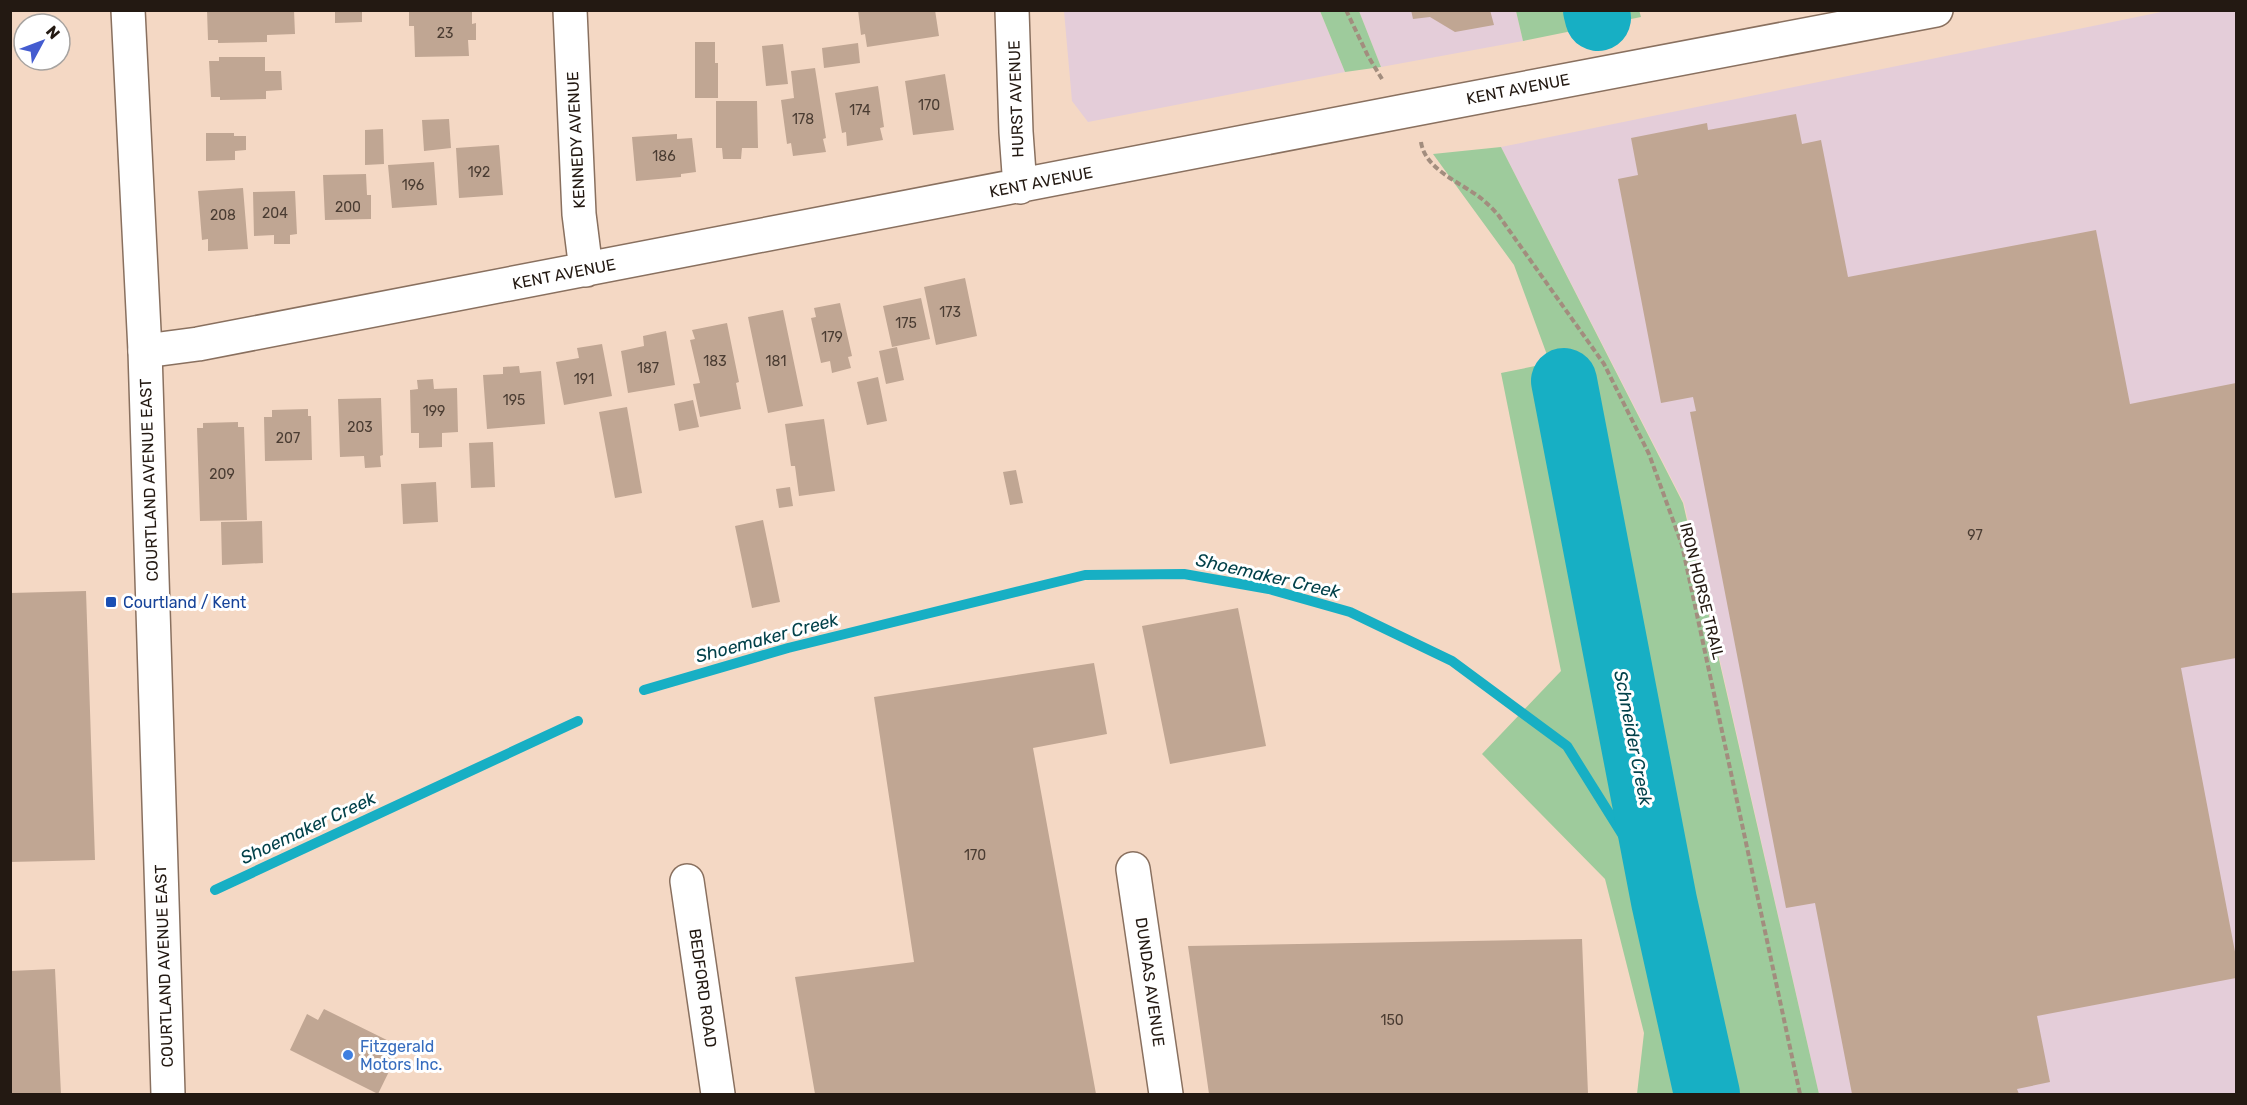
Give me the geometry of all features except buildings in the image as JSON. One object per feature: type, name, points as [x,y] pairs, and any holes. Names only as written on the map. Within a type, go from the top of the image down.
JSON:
[{"type":"street","name":"COURTLAND AVENUE EAST","points":[[128,10],[145,351],[168,1095]]},
{"type":"street","name":"KENNEDY AVENUE","points":[[570,10],[579,214],[586,270]]},
{"type":"street","name":"HURST AVENUE","points":[[1012,10],[1020,187]]},
{"type":"street","name":"KENT AVENUE","points":[[145,351],[198,344],[1936,10]]},
{"type":"street","name":"DUNDAS AVENUE","points":[[1133,869],[1166,1095]]},
{"type":"street","name":"BEDFORD ROAD","points":[[687,881],[718,1095]]},
{"type":"path","points":[[1346,10],[1368,56],[1384,82]]},
{"type":"path","name":"IRON HORSE TRAIL","points":[[1421,140],[1426,156],[1433,165],[1483,200],[1499,216],[1604,364],[1649,454],[1682,545],[1800,1095]]},
{"type":"shaded area","points":[[1064,11],[1320,11],[1345,72],[1088,122],[1072,101]]},
{"type":"shaded area","points":[[1359,11],[1516,11],[1523,41],[1381,67]]},
{"type":"shaded area","points":[[2166,11],[2236,11],[2236,1094],[1819,1094],[1684,503],[1501,147]]},
{"type":"green space","points":[[1639,10],[1641,17],[1523,41],[1516,11]]},
{"type":"green space","points":[[1320,11],[1359,11],[1381,67],[1345,72]]},
{"type":"green space","points":[[1501,147],[1683,503],[1819,1094],[1637,1094],[1644,1033],[1605,879],[1482,754],[1561,671],[1501,373],[1550,363],[1514,265],[1433,154]]},
{"type":"waterway","name":"Schneider Creek","points":[[1596,10],[1598,18]]},
{"type":"waterway","name":"Schneider Creek","points":[[1564,381],[1664,901],[1707,1094]]},
{"type":"waterway","name":"Shoemaker Creek","points":[[644,690],[788,648],[1085,575],[1184,574],[1269,589],[1350,612],[1452,661],[1567,746],[1664,901]]},
{"type":"waterway","name":"Shoemaker Creek","points":[[215,890],[578,721]]},
{"type":"place","name":"Courtland / Kent","points":[[111,602]]},
{"type":"place","name":"Fitzgerald Motors Inc.","points":[[348,1055]]}]
